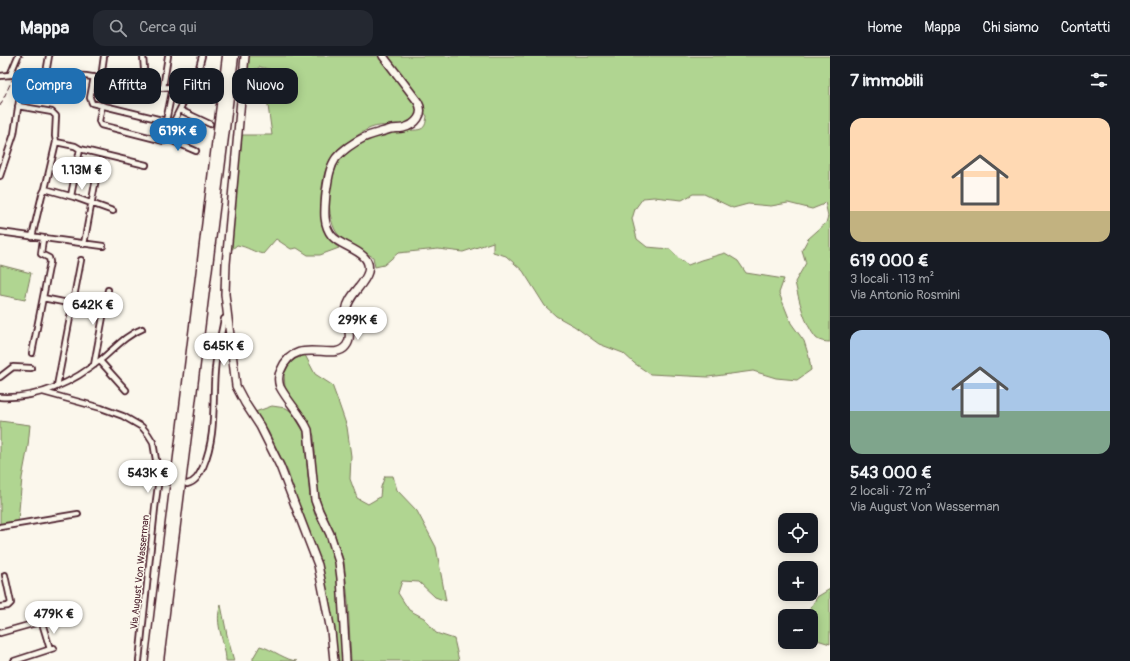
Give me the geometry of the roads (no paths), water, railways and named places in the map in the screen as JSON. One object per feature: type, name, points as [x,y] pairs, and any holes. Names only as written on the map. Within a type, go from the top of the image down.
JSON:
[{"type":"highway","points":[[153,661],[227,56]]},
{"type":"highway","points":[[159,661],[234,56]]},
{"type":"main road","points":[[244,56],[226,264],[225,294],[236,386],[260,426],[280,466],[318,566],[331,631],[334,661]]},
{"type":"main road","points":[[346,661],[339,562],[330,534],[315,500],[308,430],[278,382],[284,362],[290,356],[298,352],[335,351],[343,349],[348,345],[349,337],[346,308],[351,298],[365,279],[368,266],[367,261],[361,254],[339,242],[329,231],[324,210],[329,173],[337,158],[348,147],[363,138],[378,133],[408,127],[420,118],[421,110],[421,106],[415,96],[383,56]]},
{"type":"street","points":[[0,76],[10,75],[18,56]]},
{"type":"street","points":[[47,68],[49,56]]},
{"type":"street","points":[[102,68],[104,56]]},
{"type":"street","points":[[143,56],[144,68]]},
{"type":"street","points":[[168,56],[163,88],[169,87]]},
{"type":"street","points":[[199,68],[202,56]]},
{"type":"street","points":[[86,76],[94,77],[90,99],[94,104]]},
{"type":"street","points":[[95,104],[166,121],[170,104]]},
{"type":"street","points":[[102,106],[98,122],[101,125],[164,142],[183,104]]},
{"type":"street","points":[[0,176],[14,134],[18,106],[52,112],[55,114],[56,142],[32,237]]},
{"type":"street","points":[[180,110],[210,124]]},
{"type":"street","points":[[166,138],[196,151]]},
{"type":"street","points":[[56,142],[146,165]]},
{"type":"street","points":[[71,196],[80,149]]},
{"type":"street","points":[[77,167],[94,170],[97,173],[84,244]]},
{"type":"street","points":[[45,189],[71,196],[113,211]]},
{"type":"street","points":[[0,232],[103,246]]},
{"type":"street","points":[[32,353],[50,261],[49,258],[41,254],[43,238]]},
{"type":"street","points":[[57,386],[81,260]]},
{"type":"street","points":[[94,366],[108,290]]},
{"type":"street","points":[[43,298],[73,304]]},
{"type":"street","points":[[187,484],[195,480],[200,473],[212,438],[216,358],[224,319],[228,316]]},
{"type":"street","points":[[0,397],[34,395],[70,381],[94,366],[128,336],[142,329]]},
{"type":"street","points":[[100,361],[126,390]]},
{"type":"street","points":[[0,377],[13,367],[31,368]]},
{"type":"street","name":"Via August Von Wasserman","points":[[43,392],[112,411],[139,424],[147,432],[153,442],[159,478],[139,661]]},
{"type":"street","points":[[159,478],[167,481]]},
{"type":"street","points":[[0,527],[78,514]]},
{"type":"street","points":[[0,607],[8,606],[11,603],[5,575]]},
{"type":"street","points":[[0,633],[61,616]]},
{"type":"street","points":[[14,661],[52,648],[43,626]]},
{"type":"railway","points":[[0,106],[23,56]]}]
